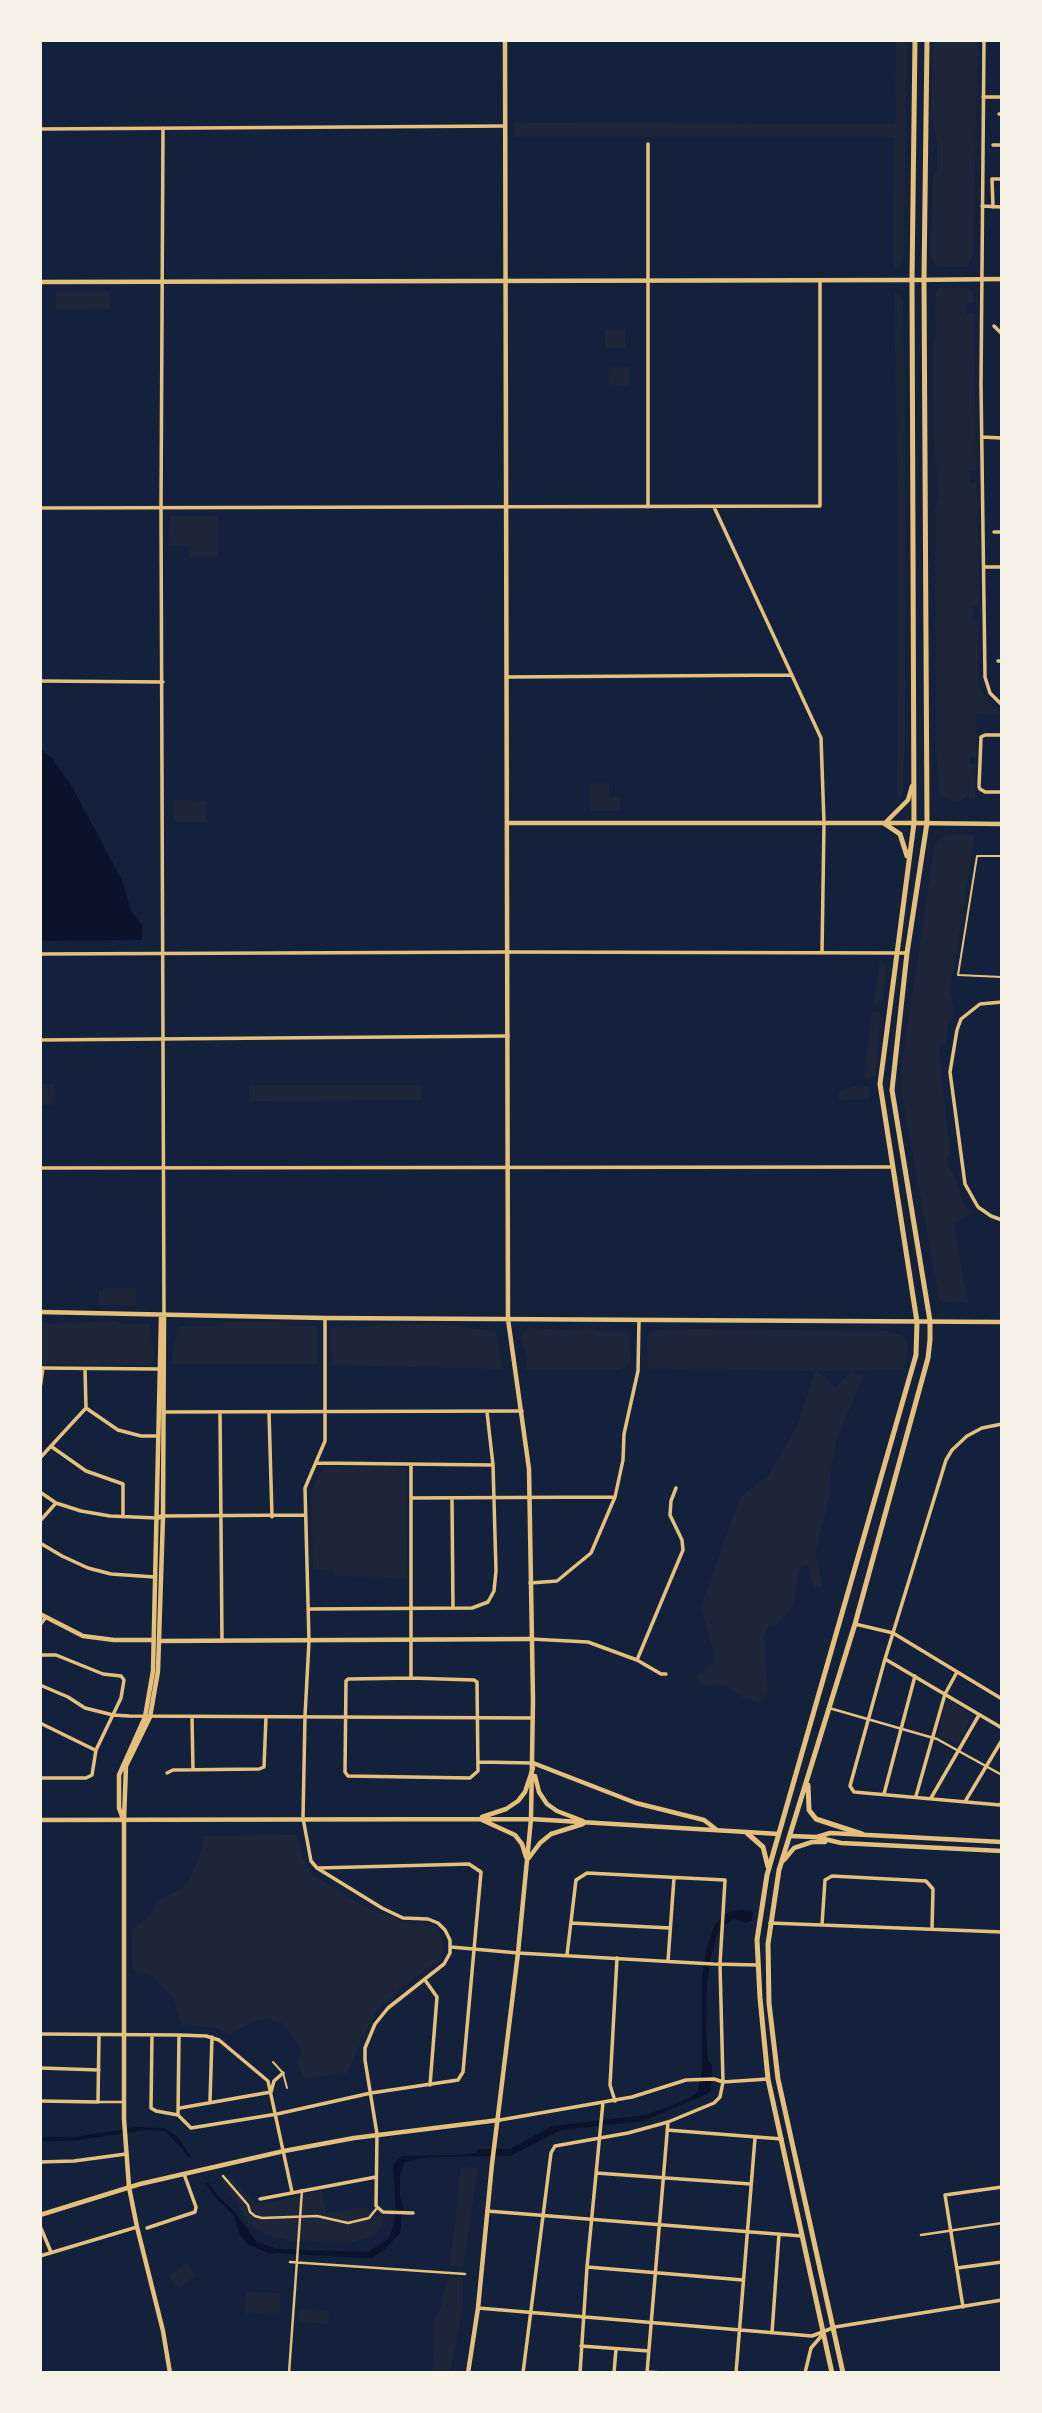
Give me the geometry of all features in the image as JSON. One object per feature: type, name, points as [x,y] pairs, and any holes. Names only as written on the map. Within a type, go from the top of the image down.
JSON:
[{"type":"main road","points":[[832,2373],[768,2078],[758,1940],[769,1870],[916,1355],[917,1322],[880,1084],[914,823],[912,280],[915,40]]},
{"type":"main road","points":[[843,2373],[778,2079],[768,1970],[770,1923],[779,1870],[855,1624],[928,1358],[930,1321],[892,1090],[907,953],[927,823],[924,279],[927,40]]},
{"type":"main road","points":[[884,824],[900,834],[908,860]]},
{"type":"main road","points":[[807,1778],[809,1810],[816,1819],[862,1834]]},
{"type":"main road","points":[[747,1833],[763,1847],[769,1870]]},
{"type":"street","points":[[468,2373],[478,2308],[528,1860],[533,1765],[528,1452],[508,1319],[505,40]]},
{"type":"street","points":[[984,40],[981,279],[986,684],[1002,705]]},
{"type":"street","points":[[983,97],[1002,97]]},
{"type":"street","points":[[40,129],[505,126]]},
{"type":"street","points":[[156,1640],[163,1516],[164,1412],[161,508],[163,128]]},
{"type":"street","points":[[648,144],[648,507]]},
{"type":"street","points":[[993,145],[1002,145]]},
{"type":"street","points":[[993,207],[992,179],[1002,179]]},
{"type":"street","points":[[982,206],[1002,207]]},
{"type":"street","points":[[40,282],[1002,279]]},
{"type":"street","points":[[40,509],[820,506],[820,280]]},
{"type":"street","points":[[994,326],[1002,334]]},
{"type":"street","points":[[982,437],[1002,438]]},
{"type":"street","points":[[714,507],[821,738],[824,823],[822,953]]},
{"type":"street","points":[[994,532],[1002,532]]},
{"type":"street","points":[[985,567],[1002,567]]},
{"type":"street","points":[[506,677],[792,675]]},
{"type":"street","points":[[40,681],[163,682]]},
{"type":"street","points":[[1002,735],[985,734],[981,737],[979,789],[985,792],[1002,792]]},
{"type":"street","points":[[884,824],[908,800],[914,781]]},
{"type":"street","points":[[507,823],[1002,825]]},
{"type":"street","points":[[40,954],[907,953]]},
{"type":"street","points":[[1002,1002],[980,1004],[966,1013],[959,1024],[950,1072],[964,1180],[969,1195],[983,1211],[1002,1220]]},
{"type":"street","points":[[40,1040],[508,1037]]},
{"type":"street","points":[[40,1168],[892,1167]]},
{"type":"street","points":[[40,1312],[325,1318],[1002,1322]]},
{"type":"street","points":[[164,1314],[160,1318],[156,1518],[157,1680],[147,1717],[128,1760],[124,1820],[124,2119],[126,2154],[137,2227],[163,2331],[170,2373]]},
{"type":"street","points":[[223,2176],[255,2217],[269,2220],[317,2216],[342,2224],[369,2218],[377,2208],[377,2134],[365,2060],[369,2036],[388,2008],[444,1964],[451,1947],[445,1930],[438,1923],[428,1919],[403,1918],[382,1908],[317,1868],[311,1861],[303,1818],[309,1641],[304,1488],[325,1440],[325,1318]]},
{"type":"street","points":[[530,1584],[557,1580],[591,1553],[615,1497],[623,1460],[624,1434],[638,1371],[639,1320]]},
{"type":"street","points":[[40,1388],[42,1368],[159,1369]]},
{"type":"street","points":[[40,1458],[86,1408],[85,1369]]},
{"type":"street","points":[[86,1408],[118,1430],[141,1436],[159,1436]]},
{"type":"street","points":[[164,1412],[522,1411]]},
{"type":"street","points":[[220,1412],[222,1641]]},
{"type":"street","points":[[269,1412],[272,1517]]},
{"type":"street","points":[[309,1609],[453,1608],[478,1607],[488,1602],[496,1585],[496,1571],[493,1465],[487,1412]]},
{"type":"street","points":[[1002,1424],[982,1428],[967,1436],[948,1455],[885,1659],[850,1786],[854,1792],[1000,1805],[1002,1802]]},
{"type":"street","points":[[52,1447],[86,1471],[123,1484],[123,1517]]},
{"type":"street","points":[[316,1463],[493,1465]]},
{"type":"street","points":[[411,1466],[411,1678]]},
{"type":"street","points":[[637,1660],[684,1550],[670,1515],[676,1488]]},
{"type":"street","points":[[40,1492],[56,1503],[96,1515],[156,1518],[304,1515]]},
{"type":"street","points":[[411,1498],[615,1497]]},
{"type":"street","points":[[452,1499],[453,1608]]},
{"type":"street","points":[[40,1521],[56,1503]]},
{"type":"street","points":[[40,1543],[89,1568],[111,1574],[155,1577]]},
{"type":"street","points":[[40,1625],[43,1615],[83,1636],[114,1640],[531,1639],[588,1642],[666,1674]]},
{"type":"street","points":[[855,1624],[893,1633],[1002,1699]]},
{"type":"street","points":[[40,1655],[56,1655],[103,1674],[121,1676],[124,1680],[121,1698],[96,1750],[92,1775],[86,1778],[40,1778]]},
{"type":"street","points":[[885,1659],[1002,1728]]},
{"type":"street","points":[[916,1796],[945,1694],[957,1672]]},
{"type":"street","points":[[884,1794],[915,1676]]},
{"type":"street","points":[[411,1678],[477,1682],[478,1772],[470,1777],[348,1776],[345,1772],[344,1717],[345,1684],[348,1679],[411,1678]]},
{"type":"street","points":[[40,1685],[85,1708],[113,1715],[533,1718]]},
{"type":"street","points":[[829,1708],[933,1738],[1002,1775]]},
{"type":"street","points":[[932,1798],[979,1715]]},
{"type":"street","points":[[192,1717],[193,1770]]},
{"type":"street","points":[[167,1773],[173,1770],[264,1767],[266,1717]]},
{"type":"street","points":[[40,1723],[96,1750]]},
{"type":"street","points":[[966,1800],[1002,1740]]},
{"type":"street","points":[[479,1762],[533,1765],[636,1803],[704,1820],[718,1831]]},
{"type":"street","points":[[478,1818],[506,1809],[518,1801],[525,1792],[533,1765]]},
{"type":"street","points":[[533,1765],[539,1792],[547,1804],[587,1823]]},
{"type":"street","points":[[478,1818],[515,1835],[528,1860]]},
{"type":"street","points":[[40,1821],[531,1819],[779,1834],[816,1837],[832,1842]]},
{"type":"street","points":[[528,1860],[540,1843],[551,1834],[587,1823]]},
{"type":"street","points":[[816,1837],[830,1833],[1002,1842]]},
{"type":"street","points":[[779,1870],[794,1848],[812,1842],[1002,1851]]},
{"type":"street","points":[[152,2035],[153,2110],[178,2115],[191,2128],[277,2114],[371,2093],[455,2082],[463,2072],[481,1872],[469,1864],[317,1868]]},
{"type":"street","points":[[523,2373],[551,2153],[555,2146],[668,2122],[714,2103],[720,2097],[723,2082],[720,1964],[725,1880],[587,1873],[576,1880],[567,1955]]},
{"type":"street","points":[[822,1925],[825,1880],[832,1876],[926,1881],[933,1889],[932,1930]]},
{"type":"street","points":[[668,1961],[674,1878]]},
{"type":"street","points":[[571,1923],[670,1928]]},
{"type":"street","points":[[770,1923],[1002,1932]]},
{"type":"street","points":[[451,1947],[758,1965]]},
{"type":"street","points":[[615,2101],[610,2085],[617,1958]]},
{"type":"street","points":[[425,1980],[437,1997],[430,2085]]},
{"type":"street","points":[[40,2034],[179,2035],[212,2037],[219,2040],[265,2077],[277,2114],[292,2192]]},
{"type":"street","points":[[99,2035],[99,2102]]},
{"type":"street","points":[[178,2115],[179,2035]]},
{"type":"street","points":[[210,2101],[212,2037]]},
{"type":"street","points":[[40,2068],[99,2070]]},
{"type":"street","points":[[271,2092],[274,2081],[283,2073]]},
{"type":"street","points":[[40,2215],[130,2187],[284,2151],[377,2134],[499,2120],[615,2101],[691,2079],[714,2079],[723,2082],[768,2078]]},
{"type":"street","points":[[180,2108],[271,2092]]},
{"type":"street","points":[[40,2101],[125,2102]]},
{"type":"street","points":[[580,2373],[603,2102]]},
{"type":"street","points":[[662,2373],[647,2372],[668,2122]]},
{"type":"street","points":[[667,2130],[782,2139]]},
{"type":"street","points":[[736,2373],[755,2137]]},
{"type":"street","points":[[40,2162],[126,2154]]},
{"type":"street","points":[[147,2228],[195,2213],[196,2207],[187,2173]]},
{"type":"street","points":[[596,2173],[751,2185]]},
{"type":"street","points":[[260,2199],[376,2177]]},
{"type":"street","points":[[963,2307],[945,2195],[1002,2187]]},
{"type":"street","points":[[289,2373],[302,2190]]},
{"type":"street","points":[[377,2208],[383,2212],[413,2213]]},
{"type":"street","points":[[487,2211],[803,2236]]},
{"type":"street","points":[[921,2235],[1002,2223]]},
{"type":"street","points":[[40,2227],[51,2252]]},
{"type":"street","points":[[40,2256],[137,2227]]},
{"type":"street","points":[[772,2333],[779,2234]]},
{"type":"street","points":[[290,2262],[465,2274]]},
{"type":"street","points":[[957,2269],[1002,2262]]},
{"type":"street","points":[[587,2267],[743,2280]]},
{"type":"street","points":[[478,2308],[811,2336],[835,2328],[1002,2300]]},
{"type":"street","points":[[805,2373],[811,2348],[824,2333]]},
{"type":"street","points":[[581,2346],[649,2351]]},
{"type":"street","points":[[614,2373],[615,2349]]},
{"type":"lane","points":[[1002,856],[976,856],[958,975],[1002,977]]},
{"type":"lane","points":[[273,2062],[283,2073],[287,2088]]},
{"type":"shaded area","points":[[896,40],[907,40],[904,255],[899,267],[893,268],[894,137],[515,137],[515,123],[895,124]]},
{"type":"shaded area","points":[[933,40],[978,40],[973,253],[968,267],[939,267],[931,256],[933,176],[937,171],[937,143],[931,115]]},
{"type":"shaded area","points":[[938,288],[968,288],[973,292],[973,303],[966,304],[966,314],[974,314],[976,470],[970,471],[970,483],[977,483],[979,607],[973,606],[972,620],[979,621],[978,685],[989,703],[1002,713],[977,714],[976,757],[970,757],[970,763],[976,764],[975,800],[968,796],[960,801],[948,800],[940,795],[936,749],[935,510],[939,497],[934,443],[933,345],[936,331],[935,294]]},
{"type":"shaded area","points":[[56,291],[110,291],[110,309],[56,310]]},
{"type":"shaded area","points":[[894,292],[902,297],[903,302],[905,398],[905,722],[903,792],[897,804],[898,528]]},
{"type":"shaded area","points":[[605,329],[625,329],[625,348],[605,348]]},
{"type":"shaded area","points":[[608,367],[629,367],[629,386],[609,386]]},
{"type":"shaded area","points":[[172,516],[218,516],[218,557],[189,557],[189,546],[168,546],[169,519]]},
{"type":"shaded area","points":[[40,749],[51,757],[71,785],[123,882],[131,911],[142,925],[142,940],[40,941]]},
{"type":"shaded area","points":[[590,783],[609,783],[609,797],[620,797],[620,811],[590,811]]},
{"type":"shaded area","points":[[174,800],[206,801],[206,822],[174,822]]},
{"type":"shaded area","points":[[945,835],[975,835],[950,990],[954,1013],[948,1025],[946,1044],[941,1045],[939,1051],[950,1154],[947,1158],[948,1166],[955,1176],[962,1201],[973,1212],[954,1224],[968,1303],[944,1302],[939,1299],[902,1094],[901,1070],[935,843]]},
{"type":"shaded area","points":[[880,960],[886,965],[883,1001],[873,1005]]},
{"type":"shaded area","points":[[872,1011],[881,1014],[875,1076],[867,1079],[864,1074]]},
{"type":"shaded area","points":[[40,1084],[55,1084],[56,1105],[40,1105]]},
{"type":"shaded area","points":[[249,1085],[421,1085],[421,1100],[249,1101]]},
{"type":"shaded area","points":[[869,1087],[869,1099],[839,1100],[839,1093],[843,1089]]},
{"type":"shaded area","points":[[103,1288],[136,1288],[136,1305],[99,1305],[99,1291],[103,1291]]},
{"type":"shaded area","points":[[40,1321],[51,1324],[113,1321],[124,1324],[150,1324],[154,1360],[150,1365],[40,1364]]},
{"type":"shaded area","points":[[225,1322],[280,1322],[287,1326],[317,1326],[317,1364],[171,1364],[177,1328],[217,1326]]},
{"type":"shaded area","points":[[380,1324],[455,1325],[496,1331],[502,1369],[332,1365],[331,1330],[336,1326],[371,1327]]},
{"type":"shaded area","points":[[528,1328],[628,1331],[631,1359],[628,1365],[619,1370],[525,1370],[527,1358],[521,1337]]},
{"type":"shaded area","points":[[656,1330],[886,1331],[904,1336],[908,1346],[904,1370],[817,1371],[835,1387],[852,1372],[864,1375],[836,1441],[830,1494],[816,1550],[822,1587],[813,1587],[808,1565],[800,1567],[793,1607],[777,1624],[768,1627],[764,1637],[768,1693],[759,1703],[743,1698],[726,1686],[701,1684],[695,1677],[714,1663],[701,1607],[740,1497],[768,1476],[797,1426],[815,1371],[647,1369],[650,1333]]},
{"type":"shaded area","points":[[324,1466],[403,1467],[406,1470],[407,1579],[337,1576],[332,1571],[313,1569],[311,1492]]},
{"type":"shaded area","points":[[947,1699],[973,1716],[957,1744],[938,1734]]},
{"type":"shaded area","points":[[297,1835],[303,1859],[313,1875],[364,1906],[405,1923],[435,1927],[442,1935],[443,1953],[438,1961],[376,2011],[347,2073],[304,2079],[297,2063],[302,2050],[283,2024],[268,2018],[252,2022],[230,2035],[217,2028],[181,2025],[175,2001],[154,1978],[133,1970],[132,1960],[132,1929],[150,1916],[157,1901],[187,1885],[200,1854],[204,1836]]},
{"type":"shaded area","points":[[729,1912],[753,1912],[752,1920],[747,1923],[734,1919],[726,1924],[718,1932],[711,1956],[706,2028],[708,2061],[712,2066],[711,2090],[707,2094],[644,2121],[561,2130],[510,2156],[428,2157],[404,2163],[400,2174],[403,2206],[400,2233],[372,2258],[268,2253],[249,2245],[240,2236],[234,2216],[215,2197],[182,2149],[165,2131],[146,2130],[80,2140],[40,2142],[40,2137],[75,2137],[137,2127],[164,2128],[177,2136],[217,2195],[234,2211],[257,2242],[279,2249],[368,2252],[388,2239],[393,2227],[396,2209],[393,2168],[402,2156],[458,2155],[475,2153],[479,2149],[510,2149],[552,2126],[646,2115],[694,2095],[698,2091],[702,2069],[702,1977],[706,1951],[715,1924]]},
{"type":"shaded area","points":[[461,2167],[478,2168],[463,2267],[450,2266]]},
{"type":"shaded area","points":[[232,2178],[256,2204],[322,2190],[326,2213],[367,2207],[372,2214],[383,2217],[383,2225],[366,2239],[350,2242],[293,2241],[266,2235],[247,2223],[238,2203],[219,2180]]},
{"type":"shaded area","points":[[186,2263],[196,2275],[179,2289],[169,2277]]},
{"type":"shaded area","points":[[448,2277],[463,2277],[463,2306],[450,2373],[430,2373],[433,2366],[434,2320],[441,2307]]},
{"type":"shaded area","points":[[246,2292],[281,2293],[280,2314],[245,2313]]},
{"type":"shaded area","points":[[300,2309],[329,2311],[328,2324],[299,2322]]},
{"type":"pier","points":[[195,2156],[213,2181],[202,2185],[183,2159]]}]
